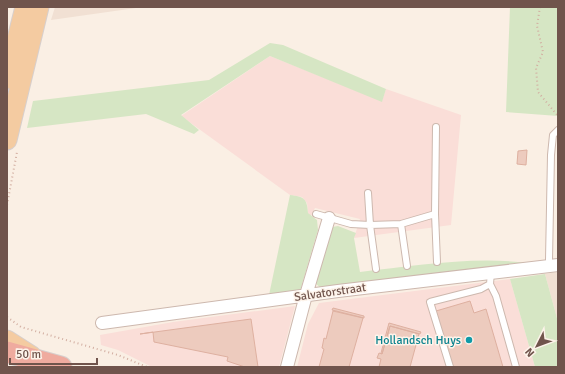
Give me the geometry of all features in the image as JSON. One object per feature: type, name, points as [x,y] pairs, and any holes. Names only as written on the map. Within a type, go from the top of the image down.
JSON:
[{"type":"highway","points":[[7,352],[61,367]]},
{"type":"main road","points":[[7,78],[25,7]]},
{"type":"main road","points":[[7,140],[38,7]]},
{"type":"main road","points":[[7,340],[38,360]]},
{"type":"street","points":[[287,367],[306,295],[329,218]]},
{"type":"street","name":"Salvatorstraat","points":[[102,322],[306,295],[490,278],[554,263]]},
{"type":"lane","points":[[436,127],[435,214],[437,262]]},
{"type":"lane","points":[[554,263],[551,155],[554,135],[558,130]]},
{"type":"lane","points":[[368,193],[370,225],[376,268]]},
{"type":"lane","points":[[316,214],[351,224],[370,225],[401,224],[435,214]]},
{"type":"lane","points":[[401,224],[407,266]]},
{"type":"lane","points":[[450,367],[430,302],[481,289],[490,278]]},
{"type":"lane","points":[[490,278],[516,367]]},
{"type":"path","points":[[540,7],[537,26],[544,52],[536,68],[538,92],[558,116]]},
{"type":"path","points":[[7,317],[21,326],[118,355],[147,367]]},
{"type":"shaded area","points":[[55,7],[143,7],[51,20]]},
{"type":"shaded area","points":[[270,56],[382,101],[386,89],[461,115],[451,225],[354,238],[360,219],[315,208],[311,216],[308,213],[307,203],[302,197],[290,195],[181,116]]},
{"type":"shaded area","points":[[558,272],[558,322],[545,274]]},
{"type":"shaded area","points":[[510,279],[535,367],[297,367],[308,324],[319,303]]},
{"type":"shaded area","points":[[295,306],[279,367],[152,367],[118,350],[101,345],[100,335],[173,322]]},
{"type":"green space","points":[[510,7],[558,7],[558,116],[506,112]]},
{"type":"green space","points":[[270,43],[283,45],[386,89],[382,102],[270,56],[181,115],[199,130],[194,134],[146,114],[27,128],[33,101],[209,80]]},
{"type":"green space","points":[[290,195],[302,198],[306,201],[308,213],[317,220],[318,230],[300,291],[269,295]]},
{"type":"green space","points":[[338,226],[356,233],[354,238],[360,272],[465,261],[507,261],[528,263],[322,289],[315,283],[332,227]]},
{"type":"green space","points":[[545,274],[558,322],[558,367],[535,367],[510,279]]},
{"type":"building","points":[[527,150],[526,165],[517,164],[518,151]]},
{"type":"building","name":"Hollandsch Huys","points":[[470,301],[474,313],[486,309],[503,367],[452,367],[436,311]]},
{"type":"building","points":[[333,308],[364,316],[364,318],[332,310]]},
{"type":"building","points":[[333,311],[363,318],[349,367],[319,367],[324,349],[322,348],[324,338],[326,339]]},
{"type":"building","points":[[251,319],[258,367],[245,367],[227,361],[228,357],[154,342],[153,332]]},
{"type":"building","points":[[389,323],[421,332],[420,334],[390,326],[382,354]]},
{"type":"building","points":[[390,326],[419,334],[410,367],[379,367],[381,359],[377,358],[379,353],[382,354]]},
{"type":"place","name":"Hollandsch Huys","points":[[469,340]]}]
